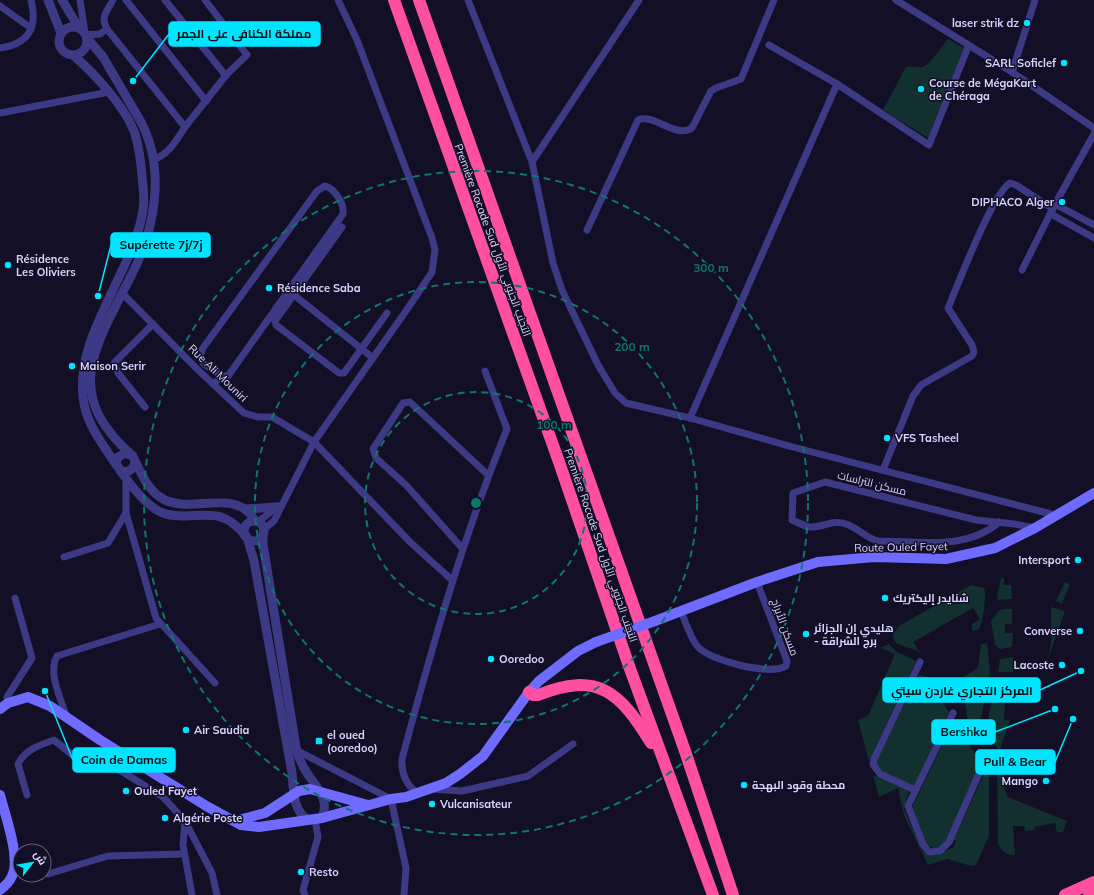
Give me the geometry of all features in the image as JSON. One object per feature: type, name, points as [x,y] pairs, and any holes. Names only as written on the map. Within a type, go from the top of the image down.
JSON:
[{"type":"highway","points":[[391,0],[398,15]]},
{"type":"highway","name":"Première Rocade Sud التجنب الجنوبي الأول","points":[[394,0],[398,15],[556,455],[628,666],[713,895]]},
{"type":"highway","name":"Première Rocade Sud التجنب الجنوبي الأول","points":[[420,0],[685,751],[733,895]]},
{"type":"highway","points":[[529,692],[536,695],[567,685],[581,685],[598,687],[612,694],[632,712],[666,767]]},
{"type":"highway","points":[[1065,895],[1094,882]]},
{"type":"highway","points":[[1089,895],[1094,893]]},
{"type":"main road","name":"Route Ouled Fayet","points":[[28,697],[50,706],[100,740],[233,822],[246,826],[259,827],[315,819],[433,789],[460,774],[483,756],[529,692],[578,650],[596,642],[757,582],[818,562],[874,557],[946,559],[972,555],[995,548],[1035,528],[1094,493]]},
{"type":"main road","points":[[0,709],[8,703],[28,697]]},
{"type":"main road","points":[[233,822],[253,818],[265,813],[294,794],[310,789],[370,805]]},
{"type":"main road","points":[[0,795],[2,816],[14,853],[14,867],[12,876],[0,890]]},
{"type":"street","points":[[0,48],[19,43],[26,37],[32,28],[34,14],[31,0]]},
{"type":"street","points":[[48,0],[62,33]]},
{"type":"street","points":[[62,0],[84,34],[103,57],[141,122],[146,132],[153,160],[154,202],[151,223],[141,255],[106,325],[93,358],[91,393],[95,408],[108,432],[133,457],[147,483],[161,497],[182,504],[217,502],[246,509],[280,504]]},
{"type":"street","points":[[74,56],[84,51],[87,45],[84,34],[80,0]]},
{"type":"street","points":[[113,0],[104,13],[103,21],[107,29],[185,127]]},
{"type":"street","points":[[126,0],[206,101]]},
{"type":"street","points":[[164,0],[226,76]]},
{"type":"street","points":[[153,160],[167,153],[185,127],[226,76],[247,55],[205,0]]},
{"type":"street","points":[[315,819],[298,812],[254,561],[246,536],[245,527],[249,522],[260,526],[274,521],[280,504],[314,442],[426,281],[435,261],[436,250],[357,40],[338,0]]},
{"type":"street","points":[[468,0],[532,162],[553,263],[562,290],[573,315],[607,381],[626,403],[690,418],[1055,515]]},
{"type":"street","points":[[532,162],[639,0]]},
{"type":"street","points":[[587,230],[638,120],[646,120],[682,132],[692,128],[712,91],[716,88],[741,79],[774,0]]},
{"type":"street","points":[[896,0],[968,47],[1012,72],[1094,128]]},
{"type":"street","points":[[1012,72],[1035,0]]},
{"type":"street","points":[[0,6],[32,28]]},
{"type":"street","points":[[107,29],[100,34],[84,34],[68,28],[62,33],[59,41],[61,48],[67,54],[74,56],[94,73],[109,92],[135,134],[141,161],[144,188],[143,210],[136,235],[86,353],[83,371],[84,406],[90,422],[118,468],[126,479],[157,510],[165,514],[209,514],[220,517],[231,522],[246,536],[255,541],[260,538],[260,526],[280,504]]},
{"type":"street","points":[[769,45],[837,84],[929,145],[968,47]]},
{"type":"street","points":[[690,418],[837,84]]},
{"type":"street","points":[[0,113],[109,92]]},
{"type":"street","points":[[1022,270],[1094,134]]},
{"type":"street","points":[[882,470],[913,396],[921,385],[972,356],[974,352],[972,345],[948,308],[980,232],[1001,192],[1010,183],[1016,185],[1094,238]]},
{"type":"street","points":[[213,384],[222,376],[226,377],[233,370],[343,214],[343,209],[330,187],[325,186],[317,191],[202,348],[200,356],[204,364],[222,376]]},
{"type":"street","points":[[1053,209],[1094,225]]},
{"type":"street","points":[[342,227],[276,321],[278,327],[341,373],[348,370],[387,313]]},
{"type":"street","name":"Rue Ali Mouniri","points":[[122,292],[213,384],[244,413],[258,417],[272,417],[314,442],[410,542],[452,580]]},
{"type":"street","points":[[294,295],[373,358]]},
{"type":"street","points":[[145,407],[118,373],[114,363],[153,324]]},
{"type":"street","points":[[418,793],[414,791],[403,775],[402,759],[462,548],[488,475],[507,429],[485,371]]},
{"type":"street","points":[[462,548],[406,485],[376,458],[373,449],[403,403],[410,402],[488,475]]},
{"type":"street","points":[[126,453],[133,457],[135,464],[132,470],[125,472],[118,468],[116,460],[120,454],[126,453]]},
{"type":"street","points":[[126,479],[126,513],[156,618],[215,683]]},
{"type":"street","name":"مسكن التراسات","points":[[999,522],[983,534],[953,542],[929,543],[878,541],[870,539],[845,523],[836,522],[817,527],[808,527],[792,520],[793,493],[825,482],[976,520],[999,522],[1035,528]]},
{"type":"street","points":[[246,509],[260,526],[296,750],[304,768],[325,801],[315,819],[318,837],[303,890],[305,895]]},
{"type":"street","points":[[64,557],[108,543],[126,513]]},
{"type":"street","name":"مسكن الأبراج","points":[[681,611],[698,647],[708,656],[721,661],[772,670],[783,668],[786,666],[787,661],[757,582]]},
{"type":"street","points":[[3,697],[32,658],[15,598]]},
{"type":"street","points":[[67,718],[54,677],[54,660],[57,656],[160,624]]},
{"type":"street","points":[[915,790],[880,774],[873,764],[920,662]]},
{"type":"street","points":[[3,697],[28,697]]},
{"type":"street","points":[[954,713],[909,802],[908,810],[926,849],[932,853],[940,851],[950,842],[984,762]]},
{"type":"street","points":[[27,795],[18,764],[23,755],[42,744],[54,740],[77,759],[97,756],[163,797],[185,821],[212,873],[217,895]]},
{"type":"street","points":[[433,789],[462,791],[528,776],[573,744]]},
{"type":"street","points":[[296,750],[391,799],[406,868],[404,895]]},
{"type":"street","points":[[185,821],[184,854],[192,895]]},
{"type":"street","points":[[52,873],[108,856],[184,854]]},
{"type":"green space","name":"Course de MégaKart de Chéraga","points":[[948,39],[964,48],[928,138],[883,110],[906,67],[922,67],[925,65],[932,59]]},
{"type":"green space","points":[[1001,578],[1004,578],[1004,585],[1011,585],[1012,599],[998,600],[997,595]]},
{"type":"green space","points":[[1065,582],[1070,584],[1062,604],[1056,601]]},
{"type":"green space","points":[[971,585],[984,588],[985,591],[983,615],[979,629],[972,631],[972,624],[980,619],[973,608],[913,642],[921,654],[894,641],[893,634],[899,626]]},
{"type":"green space","points":[[1051,607],[1065,611],[1048,659],[1051,642]]},
{"type":"green space","points":[[1012,609],[1012,624],[1005,624],[1005,633],[1013,633],[1012,647],[1000,649],[995,645],[991,621],[998,611]]},
{"type":"green space","points":[[987,643],[990,672],[980,724],[968,725],[964,693],[945,693],[943,689],[978,668],[981,644]]},
{"type":"green space","points":[[889,644],[895,651],[916,661],[869,761],[858,720],[868,716],[895,654],[880,648]]},
{"type":"green space","points":[[1013,657],[1013,672],[998,672],[1000,659]]},
{"type":"green space","points":[[919,675],[926,676],[949,712],[915,787],[886,774],[877,766],[876,760]]},
{"type":"green space","points":[[992,702],[1005,702],[1004,720],[1010,720],[1001,746],[1005,791],[1008,797],[1067,821],[1063,832],[1057,832],[1055,823],[1035,827],[1035,830],[1025,831],[1024,826],[1013,826],[1015,855],[1005,852],[998,844],[997,747],[989,738],[987,727]]},
{"type":"green space","points":[[955,725],[982,763],[947,840],[941,847],[935,849],[927,845],[912,808],[951,726]]},
{"type":"green space","points":[[986,769],[989,772],[989,836],[976,865],[971,866],[947,859],[928,865],[904,815],[898,788],[879,797],[873,775],[909,791],[904,809],[923,851],[928,854],[936,855],[954,847],[956,841],[954,840]]},
{"type":"place","name":"laser strik dz","points":[[1027,23]]},
{"type":"place","name":"SARL Soficlef","points":[[1064,63]]},
{"type":"place","name":"مملكة الكنافى على الجمر","points":[[133,81]]},
{"type":"place","name":"Course de MégaKart de Chéraga","points":[[921,89]]},
{"type":"place","name":"DIPHACO Alger","points":[[1062,202]]},
{"type":"place","name":"Résidence Les Oliviers","points":[[8,265]]},
{"type":"place","name":"Résidence Saba","points":[[269,288]]},
{"type":"place","name":"Supérette 7j/7j","points":[[98,296]]},
{"type":"place","name":"Maison Serir","points":[[72,366]]},
{"type":"place","name":"VFS Tasheel","points":[[887,438]]},
{"type":"place","name":"Intersport","points":[[1078,560]]},
{"type":"place","name":"شنايدر إليكتريك","points":[[885,598]]},
{"type":"place","name":"Converse","points":[[1080,631]]},
{"type":"place","name":"هليدي إن الجزائر - برج الشراقة","points":[[806,634]]},
{"type":"place","name":"Ooredoo","points":[[491,659]]},
{"type":"place","name":"Lacoste","points":[[1062,665]]},
{"type":"place","name":"المركز التجاري غاردن سيتي","points":[[1081,671]]},
{"type":"place","name":"Coin de Damas","points":[[45,691]]},
{"type":"place","name":"Bershka","points":[[1055,709]]},
{"type":"place","name":"Pull & Bear","points":[[1073,719]]},
{"type":"place","name":"Air Saudia","points":[[186,730]]},
{"type":"place","name":"el oued (ooredoo)","points":[[319,741]]},
{"type":"place","name":"Mango","points":[[1046,781]]},
{"type":"place","name":"محطة وقود البهجة","points":[[744,785]]},
{"type":"place","name":"Ouled Fayet","points":[[126,791]]},
{"type":"place","name":"Vulcanisateur","points":[[432,804]]},
{"type":"place","name":"Algérie Poste","points":[[165,818]]},
{"type":"place","name":"Resto","points":[[301,872]]}]
